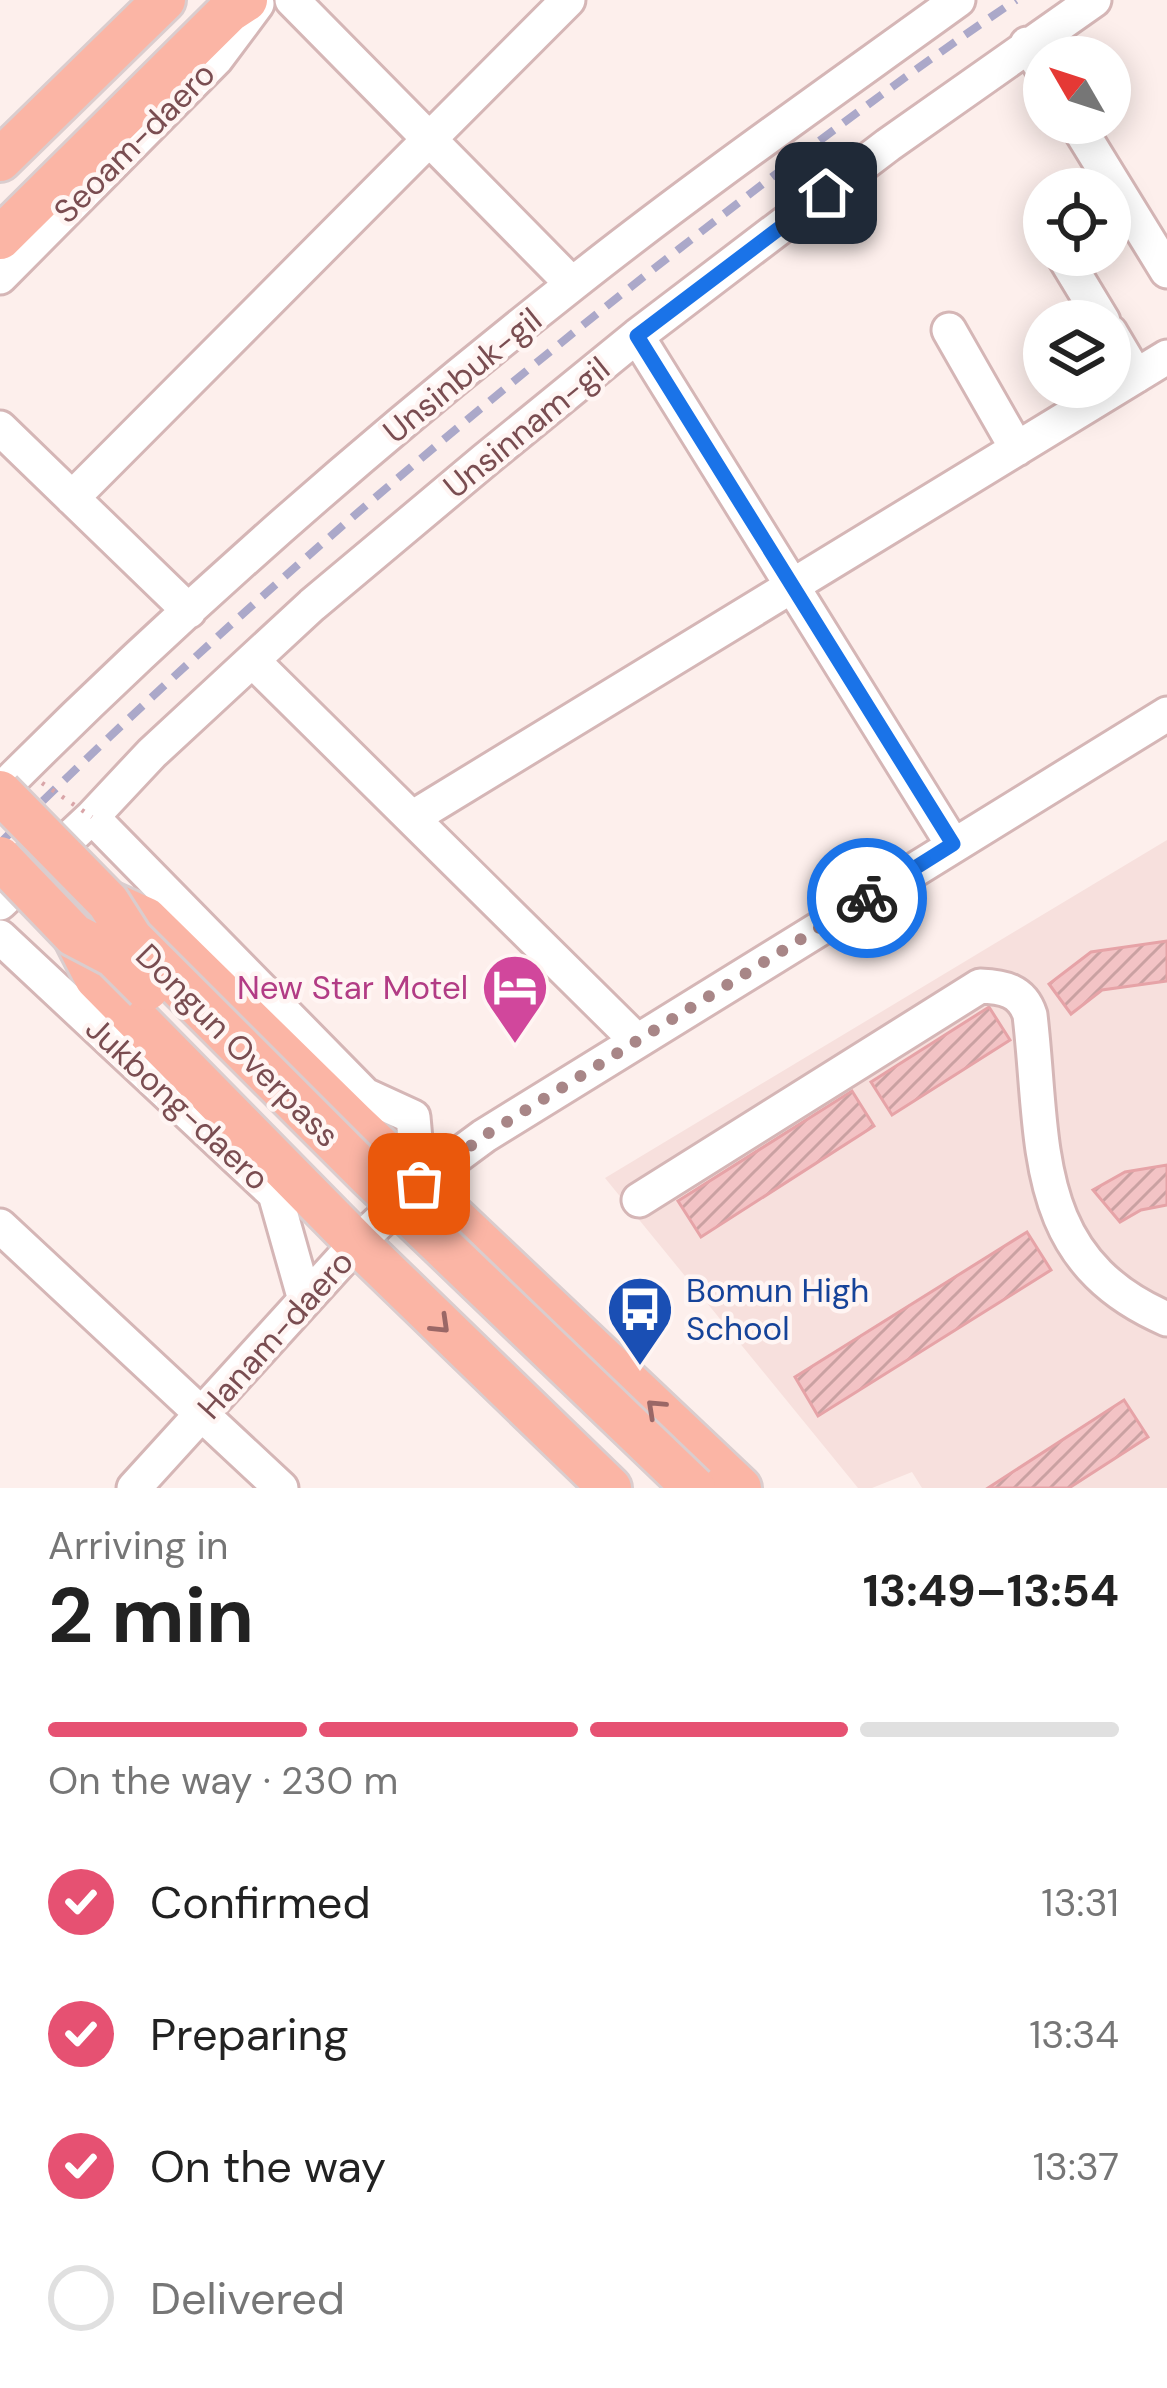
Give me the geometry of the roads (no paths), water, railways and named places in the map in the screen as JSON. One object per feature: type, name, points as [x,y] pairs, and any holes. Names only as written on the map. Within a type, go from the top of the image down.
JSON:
[{"type":"main road","points":[[0,160],[164,0]]},
{"type":"main road","points":[[0,203],[234,3]]},
{"type":"main road","points":[[0,238],[234,3]]},
{"type":"main road","name":"Dongun Overpass","points":[[6,781],[108,902],[131,938],[369,1176],[694,1488]]},
{"type":"main road","name":"Dongun Overpass","points":[[0,858],[74,935],[114,956],[345,1188],[659,1488]]},
{"type":"main road","points":[[108,902],[146,919],[354,1124],[740,1488]]},
{"type":"main road","points":[[74,935],[96,978],[357,1243],[610,1488]]},
{"type":"street","points":[[292,0],[572,284]]},
{"type":"street","points":[[72,498],[568,0]]},
{"type":"street","name":"Unsinbuk-gil","points":[[6,781],[351,466],[572,284],[958,0]]},
{"type":"street","name":"Unsinnam-gil","points":[[1058,36],[1094,0]]},
{"type":"street","name":"Seoam-daero","points":[[0,278],[216,59],[234,3]]},
{"type":"street","name":"Unsinnam-gil","points":[[0,903],[312,605],[637,336],[1023,67]]},
{"type":"street","points":[[1089,144],[1167,272]]},
{"type":"street","points":[[949,330],[1017,449]]},
{"type":"street","points":[[637,336],[953,844]]},
{"type":"street","points":[[412,818],[622,694],[1167,357]]},
{"type":"street","points":[[1131,368],[1136,376]]},
{"type":"street","points":[[0,428],[189,610]]},
{"type":"street","points":[[253,661],[637,1041]]},
{"type":"street","name":"Hanam-daero","points":[[134,1488],[357,1243],[419,1184],[484,1136],[1167,714]]},
{"type":"street","points":[[92,817],[365,1095],[412,1117],[419,1184]]},
{"type":"street","name":"Jukbong-daero","points":[[0,937],[275,1194],[305,1300]]},
{"type":"street","points":[[639,1200],[980,986],[1003,987],[1019,995],[1030,1015],[1050,1186],[1063,1230],[1101,1277],[1126,1298],[1167,1319]]},
{"type":"street","points":[[2,1232],[280,1488]]},
{"type":"railway","points":[[0,843],[246,611],[503,390],[803,153],[1016,0]]},
{"type":"place","name":"New Star Motel","points":[[515,1046]]},
{"type":"place","name":"Bomun High School","points":[[640,1368]]}]
